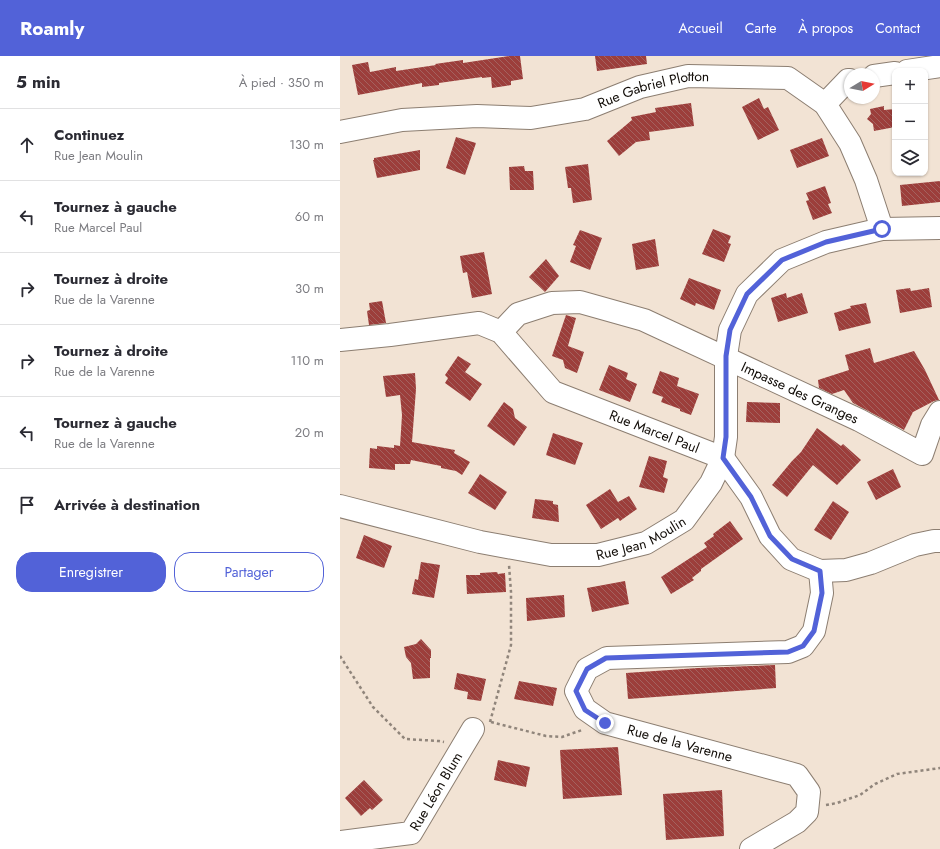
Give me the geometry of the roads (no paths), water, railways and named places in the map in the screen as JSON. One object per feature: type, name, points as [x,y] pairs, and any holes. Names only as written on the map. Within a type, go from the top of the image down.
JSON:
[{"type":"street","points":[[927,68],[940,66]]},
{"type":"street","points":[[880,75],[892,73]]},
{"type":"street","name":"Rue Gabriel Plotton","points":[[340,132],[402,120],[477,116],[531,118],[584,109],[640,87],[688,76],[788,78],[825,104],[850,143],[866,180],[882,229]]},
{"type":"street","points":[[825,104],[844,84]]},
{"type":"street","name":"Rue Jean Moulin","points":[[340,506],[480,542],[551,555],[598,555],[646,543],[684,520],[711,483],[723,458],[726,437],[726,359],[730,330],[747,294],[782,260],[826,242],[882,229],[940,228]]},
{"type":"street","name":"Impasse des Granges","points":[[500,332],[518,314],[552,303],[580,302],[644,320],[859,420],[922,454],[932,425],[940,412]]},
{"type":"street","name":"Rue Marcel Paul","points":[[340,340],[479,323],[500,332],[553,392],[723,458]]},
{"type":"street","points":[[723,458],[751,497],[770,536],[792,559],[820,571],[846,570],[871,564],[915,545],[940,541]]},
{"type":"street","name":"Rue de la Varenne","points":[[751,849],[797,822],[807,812],[809,792],[797,775],[605,723],[585,710],[576,691],[587,669],[606,658],[788,652],[803,646],[814,631],[822,593],[820,571]]},
{"type":"street","name":"Rue Léon Blum","points":[[340,842],[411,833],[462,748],[482,725]]}]
